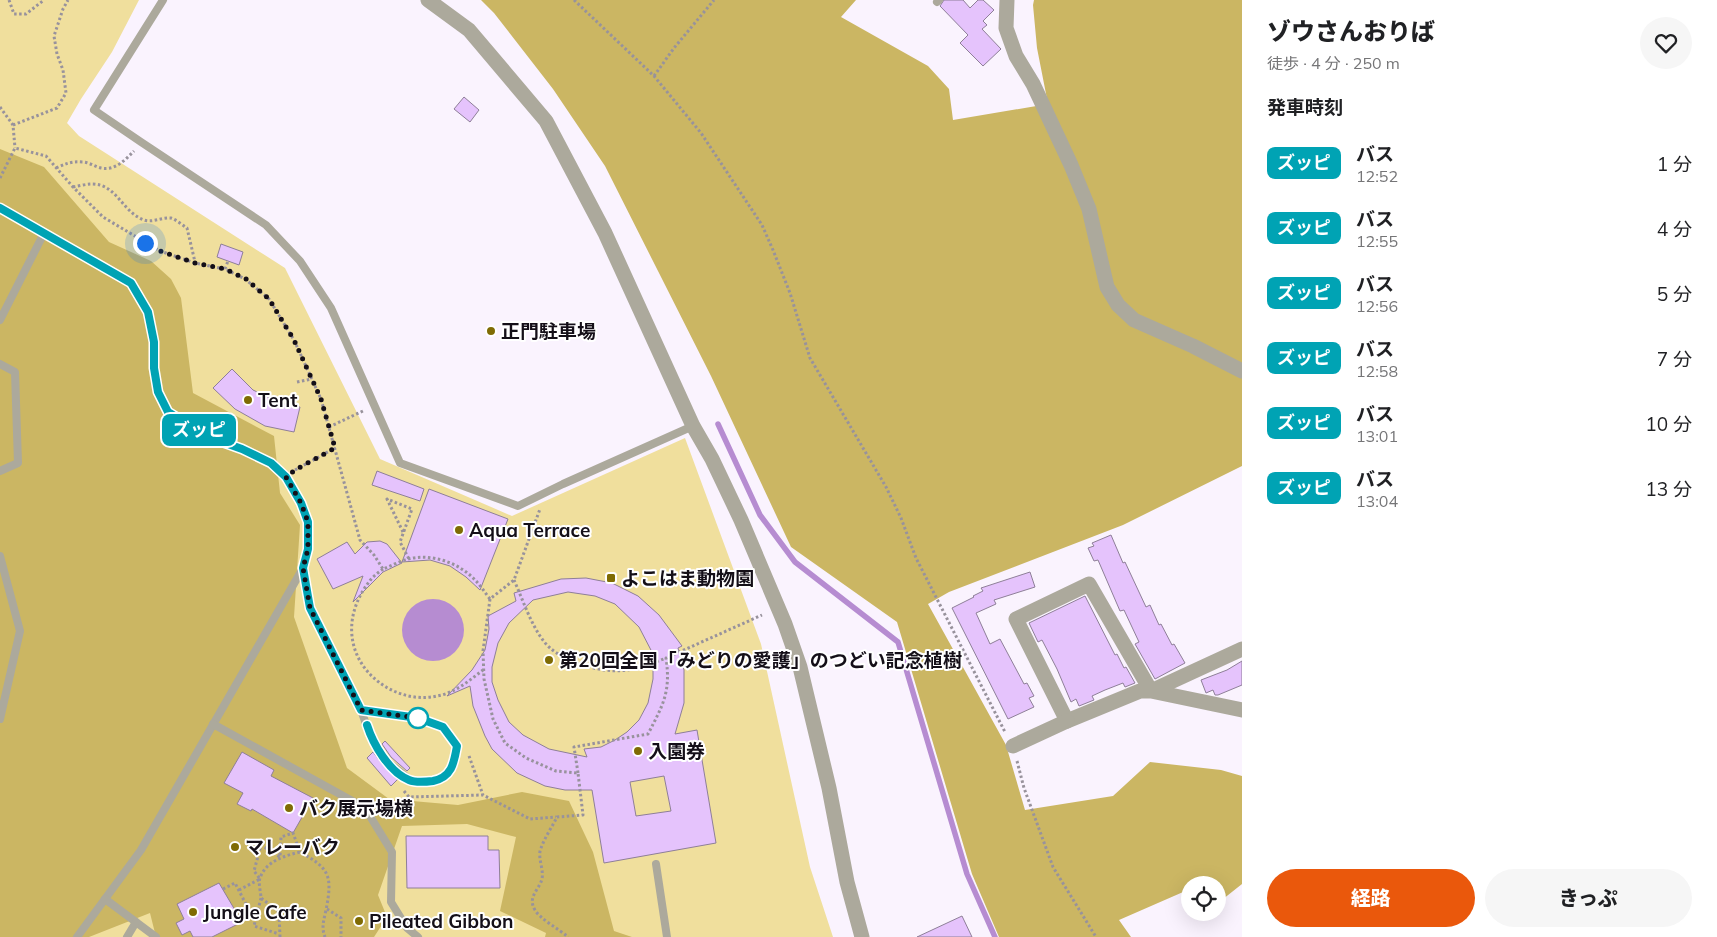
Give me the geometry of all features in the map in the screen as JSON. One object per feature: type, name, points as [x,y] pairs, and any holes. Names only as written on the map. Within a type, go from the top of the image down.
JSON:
[{"type":"street","points":[[428,0],[469,30],[546,121],[605,233],[693,426],[712,459],[745,529],[785,624],[800,667],[829,788],[847,882],[862,937]]},
{"type":"street","points":[[1007,0],[1006,28],[1016,56],[1033,84],[1089,209],[1107,287],[1118,305],[1134,320],[1193,346],[1242,371]]},
{"type":"street","points":[[1067,721],[1016,619],[1089,584],[1151,691]]},
{"type":"street","points":[[1151,691],[1242,650]]},
{"type":"street","points":[[1012,746],[1067,721],[1140,692],[1151,691],[1242,710]]},
{"type":"lane","points":[[163,0],[94,110],[266,224],[300,261],[331,308],[376,405],[400,463],[518,506],[693,426]]},
{"type":"lane","points":[[0,208],[131,283],[148,312],[154,342],[154,368],[158,392],[168,412],[214,439],[242,449],[271,463],[286,477],[301,503],[308,522],[308,549],[303,568],[141,850],[77,937]]},
{"type":"lane","points":[[0,320],[44,233]]},
{"type":"lane","points":[[0,364],[15,372],[18,463],[0,471]]},
{"type":"lane","points":[[0,556],[20,631],[0,719]]},
{"type":"lane","points":[[303,568],[310,608],[361,710],[372,741],[387,761],[410,780],[424,782],[440,779],[453,767],[457,746],[443,727],[418,718],[361,710]]},
{"type":"lane","points":[[213,724],[365,808],[392,852],[391,902],[407,928],[418,937]]},
{"type":"lane","points":[[656,864],[667,937]]},
{"type":"lane","points":[[105,899],[156,937]]},
{"type":"lane","points":[[127,937],[136,922]]},
{"type":"path","points":[[9,0],[14,14],[26,14],[44,0]]},
{"type":"path","points":[[13,125],[57,108],[66,93],[63,70],[57,54],[54,36],[68,0]]},
{"type":"path","points":[[574,0],[654,76],[701,133],[762,225],[774,250],[790,293],[810,358],[886,487],[901,518],[916,558],[1012,746],[1024,788],[1052,867],[1096,937]]},
{"type":"path","points":[[654,76],[674,48],[714,0]]},
{"type":"path","points":[[0,107],[13,125],[15,148],[0,178]]},
{"type":"path","points":[[56,168],[68,162],[84,162],[100,168],[111,168],[124,161],[141,142]]},
{"type":"path","points":[[15,148],[46,156],[103,217],[160,251],[195,263],[225,269],[246,279],[269,299],[294,340],[321,399],[360,540],[374,555],[383,569]]},
{"type":"path","points":[[73,187],[91,184],[103,186],[116,195],[126,209],[136,217],[147,221],[170,218],[178,222],[187,228],[195,263]]},
{"type":"path","points":[[225,269],[228,261]]},
{"type":"path","points":[[297,382],[312,379]]},
{"type":"path","points":[[329,428],[376,405]]},
{"type":"path","points":[[286,477],[335,448]]},
{"type":"path","points":[[403,532],[387,498],[412,509],[400,542],[409,559]]},
{"type":"path","points":[[542,504],[514,580],[490,599],[483,651],[484,679],[493,719],[504,743],[526,758],[556,771],[578,773]]},
{"type":"path","points":[[483,670],[455,689],[438,696],[417,698],[396,693],[378,682],[364,668],[354,649],[351,628],[354,611],[361,594],[370,580],[383,569],[409,559],[427,558],[444,560],[464,570],[476,580],[490,599]]},
{"type":"path","points":[[514,580],[532,623],[549,648],[569,660],[599,670],[633,670],[666,658],[762,615]]},
{"type":"path","points":[[398,785],[409,797],[483,795],[530,820],[583,815],[574,748],[648,734],[664,702],[668,675],[666,658]]},
{"type":"path","points":[[557,817],[540,850],[542,875],[532,901],[535,911],[546,922],[557,927],[568,937]]},
{"type":"path","points":[[280,857],[281,838],[293,833],[300,852]]},
{"type":"path","points":[[261,898],[278,912],[279,935],[254,926],[261,898],[260,879],[254,871],[261,845],[280,857]]},
{"type":"path","points":[[239,890],[260,879],[269,866],[280,857],[300,852],[318,861],[327,872],[329,889],[322,929],[325,937]]},
{"type":"path","points":[[223,889],[235,883],[249,910],[258,913]]},
{"type":"path","points":[[327,908],[341,918],[340,937]]},
{"type":"path","points":[[238,916],[249,910]]},
{"type":"shaded area","points":[[0,0],[139,0],[112,52],[67,123],[79,136],[285,268],[380,459],[512,516],[685,438],[761,644],[810,867],[833,937],[0,937]]},
{"type":"shaded area","points":[[481,0],[856,0],[841,17],[928,66],[949,89],[953,120],[1048,104],[1037,48],[1034,0],[1242,0],[1242,466],[1123,525],[949,592],[928,604],[1006,745],[1025,810],[1113,796],[1150,762],[1221,770],[1242,776],[1242,884],[1226,897],[1226,876],[1181,876],[1181,893],[1119,920],[1131,937],[999,937],[972,874],[897,622],[791,547],[711,376],[605,166],[553,89],[494,13]]},
{"type":"shaded area","points":[[0,149],[44,167],[109,242],[151,261],[171,279],[181,298],[193,393],[274,436],[280,493],[300,525],[294,617],[347,768],[389,799],[458,805],[522,792],[569,801],[593,852],[614,931],[632,937],[545,937],[546,933],[500,911],[516,837],[467,824],[402,826],[378,895],[387,917],[374,937],[156,937],[150,913],[89,937],[0,937]]},
{"type":"shaded area","points":[[433,599],[445,601],[455,608],[462,618],[464,630],[462,642],[455,652],[445,659],[433,661],[421,659],[411,652],[404,642],[402,630],[404,618],[411,608],[421,601]]},
{"type":"building","points":[[944,0],[963,0],[970,8],[978,0],[983,0],[994,10],[983,21],[987,25],[982,29],[1001,49],[983,66],[960,43],[968,35],[940,6]]},
{"type":"building","points":[[464,97],[479,110],[470,122],[454,109]]},
{"type":"building","points":[[221,244],[243,252],[239,265],[217,257]]},
{"type":"building","name":"Tent","points":[[232,369],[253,390],[274,402],[300,407],[294,432],[265,426],[235,409],[213,388]]},
{"type":"building","points":[[377,471],[424,489],[420,501],[372,485]]},
{"type":"building","name":"Aqua Terrace","points":[[429,489],[508,519],[480,590],[450,566],[430,560],[402,562]]},
{"type":"building","points":[[1111,535],[1146,607],[1150,605],[1159,625],[1161,624],[1172,645],[1174,644],[1185,663],[1155,679],[1135,644],[1139,642],[1124,610],[1120,611],[1098,560],[1094,561],[1088,548],[1094,546],[1092,543]]},
{"type":"building","points":[[380,541],[387,544],[402,563],[383,572],[353,602],[363,576],[333,589],[317,559],[347,542],[355,554],[367,542]]},
{"type":"building","points":[[1030,572],[1035,587],[994,600],[996,604],[976,613],[990,644],[1000,639],[1024,684],[1027,683],[1034,696],[1029,698],[1034,707],[1008,719],[952,608],[983,591],[981,588]]},
{"type":"building","points":[[586,578],[612,583],[638,596],[659,615],[682,646],[678,648],[684,670],[684,703],[675,734],[697,730],[716,843],[604,863],[592,790],[565,790],[545,786],[517,773],[492,749],[473,706],[470,686],[447,696],[472,670],[485,650],[489,629],[488,616],[516,601],[514,593],[561,579]],"holes":[[[568,592],[595,596],[615,604],[639,627],[653,654],[653,679],[648,703],[639,720],[627,732],[615,740],[601,747],[584,749],[587,757],[549,749],[523,735],[509,722],[498,700],[492,682],[492,667],[498,643],[509,623],[533,600]],[[664,776],[671,811],[636,816],[630,782]]]},
{"type":"building","points":[[1085,596],[1115,655],[1117,654],[1135,683],[1125,687],[1123,683],[1105,690],[1092,696],[1094,700],[1079,706],[1076,699],[1071,702],[1042,640],[1038,642],[1029,623]]},
{"type":"building","points":[[1242,661],[1242,685],[1218,695],[1215,695],[1213,690],[1206,693],[1201,680],[1227,670]]},
{"type":"building","points":[[385,741],[410,768],[407,771],[391,757],[382,744]]},
{"type":"building","points":[[242,752],[274,770],[271,776],[313,798],[293,833],[252,809],[251,811],[237,804],[243,793],[224,783]]},
{"type":"building","points":[[373,752],[383,765],[399,778],[391,786],[367,758]]},
{"type":"building","points":[[406,836],[488,836],[488,850],[499,850],[500,888],[407,888]]},
{"type":"building","name":"Jungle Cafe","points":[[219,883],[242,922],[212,937],[193,937],[190,931],[182,935],[176,923],[184,919],[177,904]]},
{"type":"building","points":[[962,916],[972,937],[917,937]]},
{"type":"waterway","points":[[718,424],[760,515],[795,562],[898,642],[967,874],[995,937]]},
{"type":"bus line","name":"ズッピ","points":[[0,208],[131,283],[148,312],[154,342],[154,368],[158,392],[168,412],[214,439],[242,449],[271,463],[286,477],[301,503],[308,522],[308,549],[303,568],[310,608],[361,710],[418,718],[443,727],[457,746],[453,767],[440,779],[424,782],[410,780],[401,775],[387,761],[372,741],[367,725]]},
{"type":"place","name":"正門駐車場","points":[[491,331]]},
{"type":"place","name":"Tent","points":[[248,400]]},
{"type":"place","name":"Aqua Terrace","points":[[459,530]]},
{"type":"place","name":"よこはま動物園","points":[[611,578]]},
{"type":"place","name":"第20回全国「みどりの愛護」のつどい記念植樹","points":[[549,660]]},
{"type":"place","name":"入園券","points":[[638,751]]},
{"type":"place","name":"バク展示場横","points":[[289,808]]},
{"type":"place","name":"マレーバク","points":[[235,847]]},
{"type":"place","name":"Jungle Cafe","points":[[193,912]]},
{"type":"place","name":"Pileated Gibbon","points":[[359,921]]},
{"type":"route","points":[[145,243],[160,251],[195,263],[225,269],[246,279],[269,299],[294,340],[321,399],[335,448],[286,477],[301,503],[308,522],[308,549],[303,568],[310,608],[361,710],[418,718]]}]
